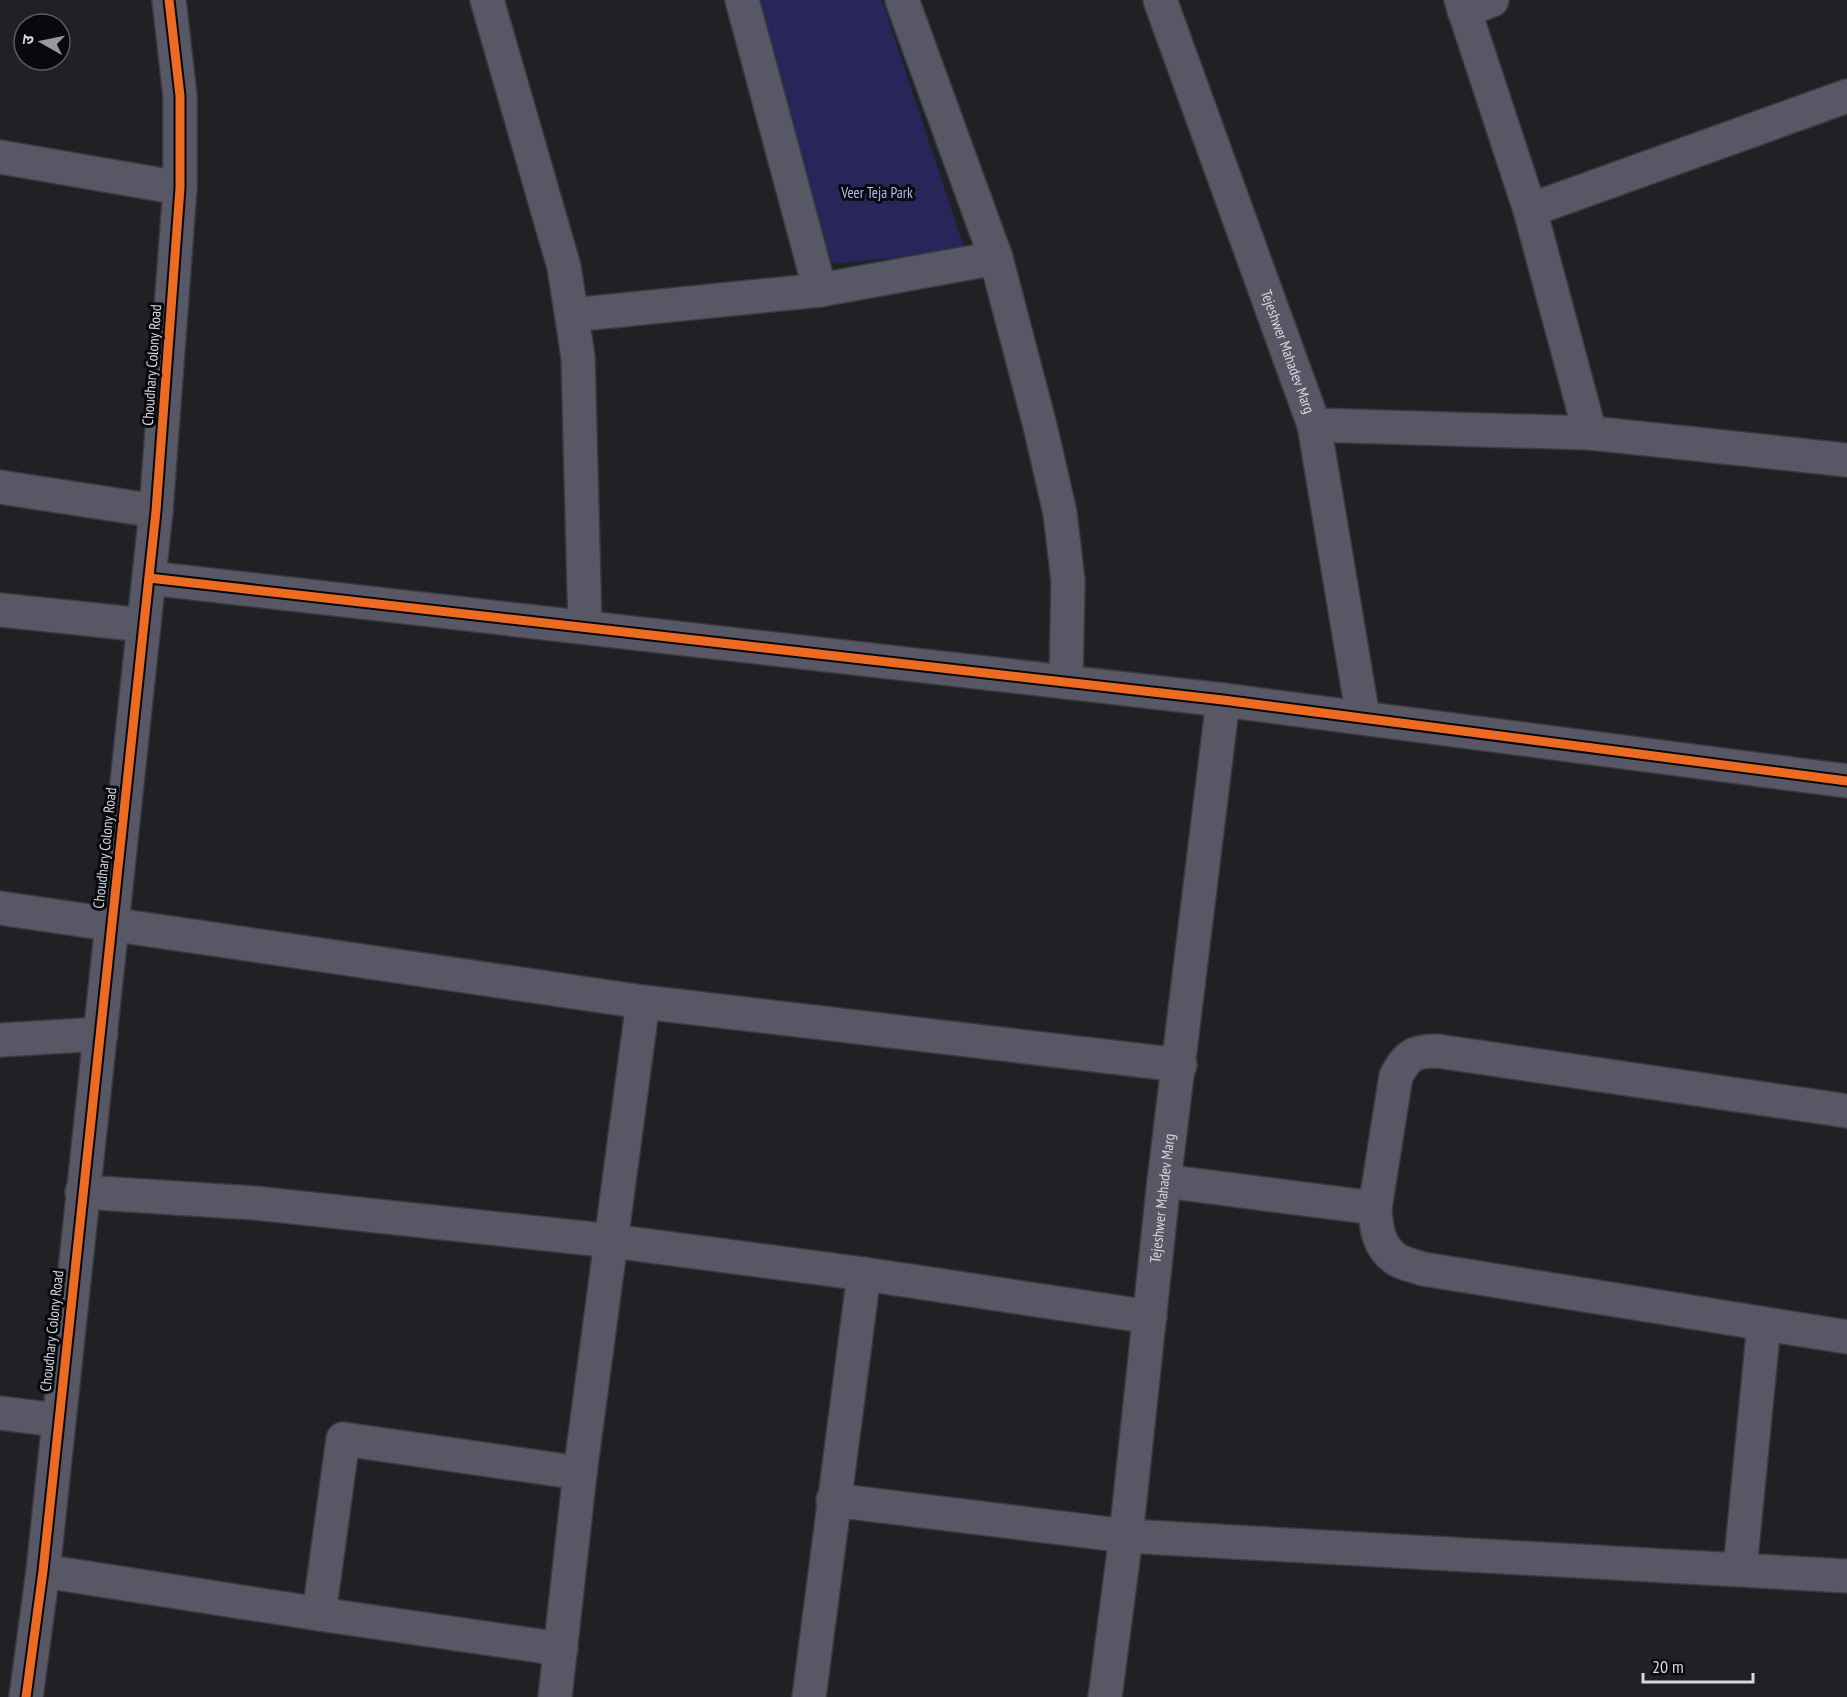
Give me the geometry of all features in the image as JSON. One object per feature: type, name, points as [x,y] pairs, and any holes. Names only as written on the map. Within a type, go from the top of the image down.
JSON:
[{"type":"street","name":"Choudhary Colony Road","points":[[26,1697],[43,1571],[57,1420],[101,1034],[156,511],[180,188],[180,96],[169,0]]},
{"type":"street","points":[[487,0],[564,267],[572,315],[578,357],[585,627]]},
{"type":"street","points":[[742,0],[820,290]]},
{"type":"street","points":[[902,0],[996,258],[1040,426],[1060,513],[1068,581],[1066,682]]},
{"type":"street","name":"Tejeshwer Mahadev Marg","points":[[1160,0],[1314,425],[1363,717]]},
{"type":"street","points":[[1472,4],[1590,433]]},
{"type":"street","points":[[1530,210],[1847,96]]},
{"type":"street","points":[[0,157],[180,188]]},
{"type":"street","points":[[572,315],[820,290],[996,258]]},
{"type":"street","points":[[1314,425],[1590,433],[1847,460]]},
{"type":"street","points":[[0,487],[156,511]]},
{"type":"street","points":[[149,578],[1223,700],[1847,781]]},
{"type":"street","points":[[0,610],[144,625]]},
{"type":"street","name":"Tejeshwer Mahadev Marg","points":[[1105,1697],[1126,1536],[1164,1181],[1223,700]]},
{"type":"street","points":[[0,908],[643,1002],[1180,1065]]},
{"type":"street","points":[[555,1697],[580,1473],[643,1002]]},
{"type":"street","points":[[0,1040],[101,1034]]},
{"type":"street","points":[[1847,1111],[1437,1051],[1418,1051],[1405,1060],[1396,1076],[1376,1208],[1376,1228],[1383,1246],[1396,1260],[1423,1269],[1847,1337]]},
{"type":"street","points":[[1164,1181],[1376,1208]]},
{"type":"street","points":[[82,1192],[254,1203],[612,1241],[864,1274],[1150,1317]]},
{"type":"street","points":[[808,1697],[864,1274]]},
{"type":"street","points":[[1740,1569],[1764,1324]]},
{"type":"street","points":[[0,1413],[57,1420]]},
{"type":"street","points":[[319,1614],[343,1440],[580,1473]]},
{"type":"street","points":[[833,1500],[1126,1536],[1847,1576]]},
{"type":"street","points":[[43,1571],[561,1649]]},
{"type":"green space","name":"Veer Teja Park","points":[[753,0],[882,0],[965,251],[830,264]]},
{"type":"cycle path","points":[[26,1697],[43,1571],[156,511],[180,188],[180,96],[169,0]]},
{"type":"cycle path","points":[[149,578],[1223,700],[1847,781]]}]
